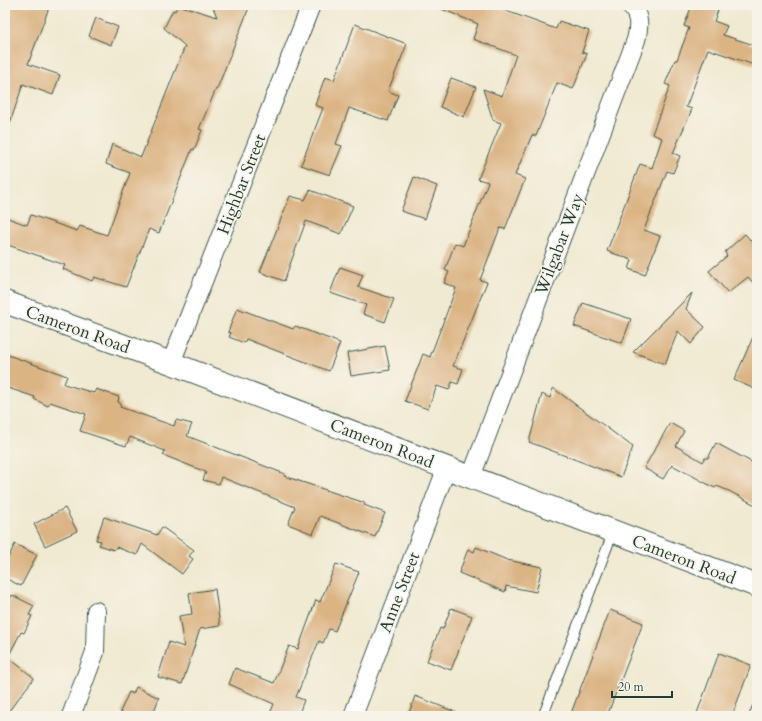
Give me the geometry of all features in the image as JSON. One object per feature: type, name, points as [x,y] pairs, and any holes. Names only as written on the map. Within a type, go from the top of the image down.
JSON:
[{"type":"street","name":"Highbar Street","points":[[171,363],[311,5]]},
{"type":"street","name":"Wilgabar Way","points":[[471,477],[636,40],[638,22],[632,7]]},
{"type":"street","name":"Cameron Road","points":[[5,302],[171,363],[757,586]]},
{"type":"street","name":"Anne Street","points":[[353,716],[447,468]]},
{"type":"street","points":[[71,716],[95,652],[96,611]]},
{"type":"lane","points":[[543,716],[613,532]]},
{"type":"lane","points":[[754,716],[757,708]]},
{"type":"building","points":[[5,5],[50,5],[28,64],[60,75],[53,95],[23,84],[8,129],[5,128]]},
{"type":"building","points":[[178,5],[217,17],[212,5],[250,5],[217,89],[199,129],[202,130],[194,150],[192,149],[159,233],[149,229],[126,287],[94,277],[92,281],[63,269],[65,265],[5,244],[5,217],[27,225],[31,215],[77,231],[80,226],[107,235],[130,173],[106,164],[112,144],[141,157],[185,46],[164,28],[173,10],[175,11]]},
{"type":"building","points":[[432,5],[490,5],[556,29],[559,21],[589,31],[582,52],[587,54],[573,89],[557,83],[536,136],[532,135],[515,175],[525,179],[505,229],[500,228],[480,280],[487,282],[453,366],[463,369],[458,384],[452,382],[449,390],[437,386],[428,409],[405,401],[423,354],[430,357],[456,288],[444,283],[449,272],[445,270],[455,243],[463,246],[488,182],[478,179],[501,123],[493,120],[483,89],[502,96],[516,55],[473,39],[478,24]]},
{"type":"building","points":[[692,5],[720,5],[714,21],[727,26],[723,35],[757,46],[757,66],[708,49],[686,107],[692,109],[673,153],[680,156],[673,173],[667,171],[644,230],[660,236],[645,275],[629,269],[632,260],[607,251],[640,164],[652,168],[662,138],[652,134],[670,86],[665,84],[675,60],[677,60],[689,28],[684,26]]},
{"type":"building","points":[[96,18],[118,27],[111,45],[89,36]]},
{"type":"building","points":[[355,24],[407,44],[388,91],[398,95],[388,121],[349,108],[336,144],[342,146],[330,175],[301,165],[323,108],[315,105],[325,77],[334,80]]},
{"type":"building","points":[[451,78],[476,87],[464,117],[440,107]]},
{"type":"building","points":[[414,177],[437,186],[425,219],[401,211]]},
{"type":"building","points":[[310,190],[353,206],[341,234],[306,221],[284,281],[260,272],[290,196],[305,200]]},
{"type":"building","points":[[745,234],[757,248],[757,287],[748,277],[728,293],[709,271],[727,256],[725,252]]},
{"type":"building","points":[[340,267],[363,275],[358,287],[394,299],[385,322],[363,314],[366,305],[330,293]]},
{"type":"building","points":[[692,293],[686,309],[705,327],[691,344],[678,331],[665,364],[633,352]]},
{"type":"building","points":[[583,303],[631,319],[622,343],[574,326]]},
{"type":"building","points":[[237,308],[293,329],[295,326],[340,343],[329,371],[246,339],[244,343],[229,337],[231,333],[228,332]]},
{"type":"building","points":[[757,328],[757,390],[734,380]]},
{"type":"building","points":[[385,346],[390,370],[351,376],[347,353]]},
{"type":"building","points":[[5,354],[67,376],[64,384],[94,393],[96,389],[119,397],[118,402],[121,404],[120,407],[174,426],[176,420],[192,424],[187,436],[285,474],[284,476],[365,503],[364,505],[385,513],[375,537],[320,516],[313,534],[288,524],[295,507],[221,477],[219,484],[203,480],[206,472],[163,455],[165,451],[130,437],[126,446],[80,431],[86,414],[50,402],[48,406],[34,399],[35,397],[5,387]]},
{"type":"building","points":[[553,388],[633,447],[621,477],[529,442],[542,394],[550,398]]},
{"type":"building","points":[[670,423],[684,431],[676,446],[703,462],[705,458],[708,458],[716,443],[757,465],[757,506],[729,491],[717,486],[715,488],[672,465],[663,479],[644,468]]},
{"type":"building","points":[[65,508],[77,531],[45,546],[34,524]]},
{"type":"building","points":[[104,517],[157,535],[162,527],[194,550],[189,556],[193,559],[182,574],[142,544],[137,555],[116,547],[114,550],[99,545],[101,541],[96,540]]},
{"type":"building","points":[[15,544],[37,555],[21,586],[5,578],[5,564]]},
{"type":"building","points":[[476,547],[507,560],[542,567],[536,592],[506,586],[505,592],[459,573],[468,549],[474,552]]},
{"type":"building","points":[[336,564],[359,572],[335,631],[329,629],[323,643],[319,641],[296,697],[304,700],[298,716],[269,716],[274,704],[229,684],[235,668],[274,683],[289,646],[298,649],[316,600],[320,602]]},
{"type":"building","points":[[215,589],[220,626],[200,629],[182,684],[158,677],[169,642],[184,647],[179,616],[192,614],[189,593]]},
{"type":"building","points":[[12,595],[34,606],[29,615],[32,616],[24,633],[21,632],[8,657],[34,678],[5,716],[5,610]]},
{"type":"building","points":[[451,608],[472,616],[451,670],[427,661],[440,628],[443,629]]},
{"type":"building","points":[[610,610],[643,623],[607,716],[570,716]]},
{"type":"building","points":[[719,653],[751,665],[732,716],[696,716]]},
{"type":"building","points":[[136,687],[159,698],[152,716],[130,716],[120,712],[129,692],[133,694]]},
{"type":"building","points":[[415,696],[463,715],[408,716]]}]
